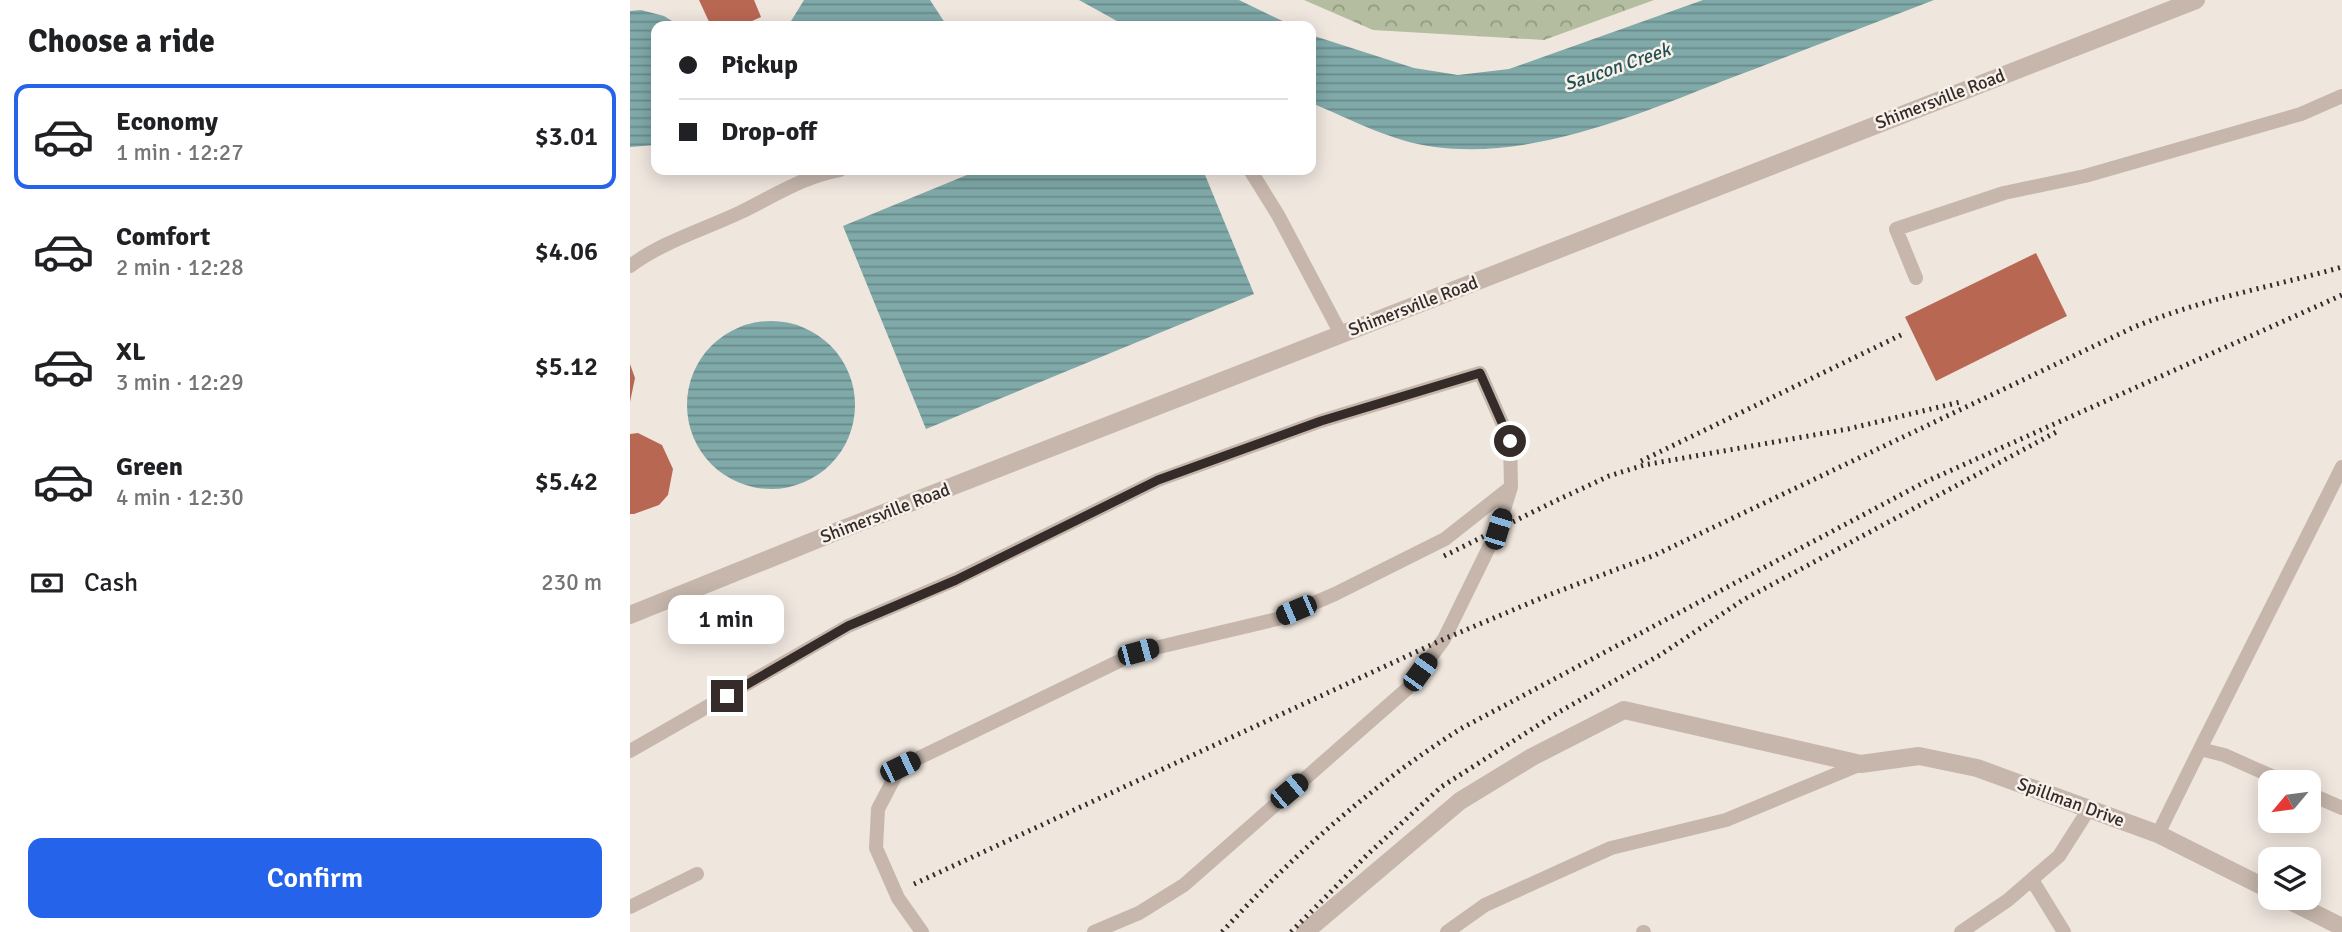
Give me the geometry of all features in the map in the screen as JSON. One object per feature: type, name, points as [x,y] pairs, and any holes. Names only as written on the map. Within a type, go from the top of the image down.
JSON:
[{"type":"street","name":"Shimersville Road","points":[[630,615],[2196,0]]},
{"type":"street","points":[[1305,932],[1460,801],[1532,757],[1624,710],[1861,764]]},
{"type":"street","name":"Spillman Drive","points":[[1861,764],[1919,756],[1976,768],[2158,834],[2258,884]]},
{"type":"street","points":[[2308,910],[2342,927]]},
{"type":"lane","points":[[1916,278],[1896,229],[2004,193],[2085,176],[2301,114],[2342,96]]},
{"type":"lane","points":[[630,266],[651,250],[741,212],[817,175]]},
{"type":"lane","points":[[1253,175],[1278,215],[1341,334]]},
{"type":"lane","points":[[630,751],[848,626],[956,580],[1158,480],[1321,421],[1480,373],[1510,441],[1511,487],[1498,529],[1444,639],[1408,688],[1184,885],[1139,913],[1094,932]]},
{"type":"lane","points":[[2158,834],[2342,467]]},
{"type":"lane","points":[[922,932],[898,898],[876,848],[878,809],[900,767],[1138,652],[1277,618],[1335,594],[1445,539],[1511,487]]},
{"type":"lane","points":[[2200,749],[2224,755],[2258,770]]},
{"type":"lane","points":[[1447,932],[1485,905],[1611,848],[1726,820],[1861,764]]},
{"type":"lane","points":[[2321,799],[2342,808]]},
{"type":"lane","points":[[1961,932],[2032,880],[2059,856],[2089,808]]},
{"type":"lane","points":[[630,907],[697,874]]},
{"type":"lane","points":[[2032,880],[2064,932]]},
{"type":"green space","points":[[1304,0],[1654,0],[1544,40],[1373,30]]},
{"type":"water","points":[[804,0],[930,0],[944,21],[791,21]]},
{"type":"water","points":[[1079,0],[1239,0],[1283,21],[1117,21]]},
{"type":"water","name":"Saucon Creek","points":[[1703,0],[1934,0],[1627,118],[1551,140],[1473,149],[1435,147],[1387,135],[1316,105],[1316,37],[1414,68],[1458,75],[1509,69]]},
{"type":"water","points":[[641,10],[672,21],[651,21],[651,145],[630,147],[630,11]]},
{"type":"water","points":[[967,175],[1205,175],[1254,294],[926,429],[843,226]]},
{"type":"water","points":[[771,321],[803,327],[830,346],[849,373],[855,405],[849,437],[830,464],[803,483],[771,489],[739,483],[712,464],[693,437],[687,405],[693,373],[712,346],[739,327]]},
{"type":"building","points":[[699,0],[754,0],[761,17],[752,21],[709,21]]},
{"type":"building","points":[[2036,253],[2067,316],[1936,381],[1905,317]]},
{"type":"building","points":[[630,364],[635,378],[630,402]]},
{"type":"building","points":[[638,433],[662,445],[673,469],[668,495],[659,505],[630,514],[630,434]]},
{"type":"railway","points":[[914,884],[1444,639],[1551,594],[1655,555],[2132,328],[2210,301],[2342,267]]},
{"type":"railway","points":[[1222,932],[1335,822],[1397,772],[1462,728],[1925,482],[2342,295]]},
{"type":"railway","points":[[1641,461],[1905,333]]},
{"type":"railway","points":[[1444,556],[1609,476],[1644,465],[1848,429],[1960,402]]},
{"type":"railway","points":[[1291,932],[1368,854],[1441,787],[1559,712],[1660,655],[1743,600],[2060,430]]},
{"type":"route","points":[[727,696],[848,626],[956,580],[1158,480],[1321,421],[1480,373],[1510,441]]}]
